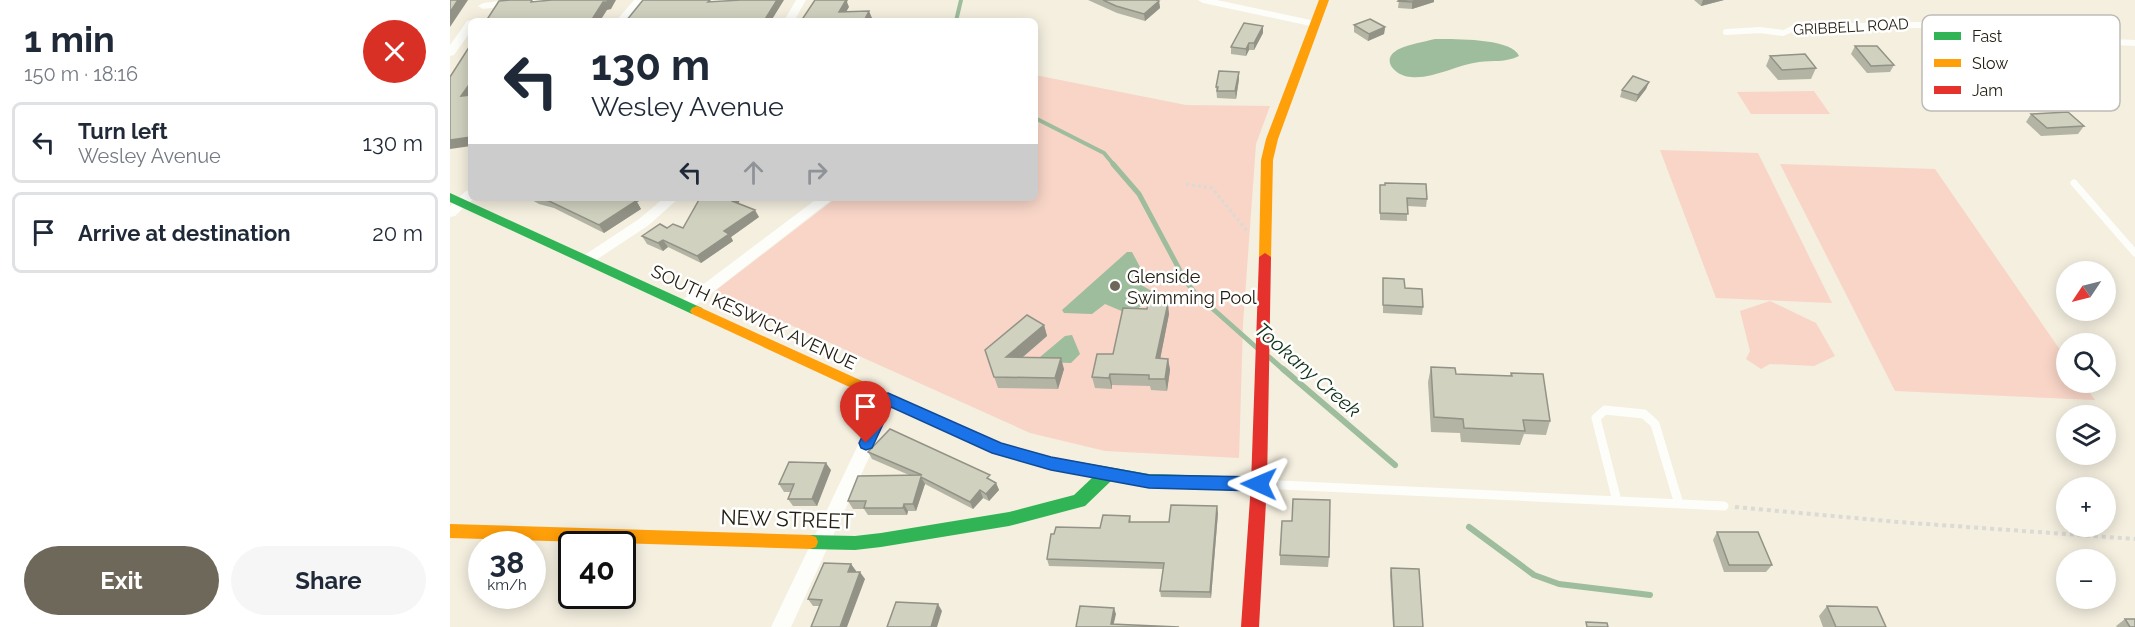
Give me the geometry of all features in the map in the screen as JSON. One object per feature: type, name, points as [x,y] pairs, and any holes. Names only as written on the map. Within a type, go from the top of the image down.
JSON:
[{"type":"street","points":[[475,18],[485,3],[537,0]]},
{"type":"street","points":[[624,18],[639,0]]},
{"type":"street","points":[[791,18],[801,0]]},
{"type":"street","points":[[1203,0],[1315,24]]},
{"type":"street","points":[[1250,627],[1259,484],[1269,150],[1324,0]]},
{"type":"street","name":"GRIBBELL ROAD","points":[[1783,33],[1795,27],[1922,25]]},
{"type":"street","points":[[450,53],[468,28]]},
{"type":"street","name":"GRIBBELL ROAD","points":[[2120,42],[2135,43]]},
{"type":"street","name":"SOUTH KESWICK AVENUE","points":[[450,197],[467,198]]},
{"type":"street","points":[[450,213],[467,198]]},
{"type":"street","name":"SOUTH KESWICK AVENUE","points":[[473,201],[588,259],[998,449],[1051,463],[1149,482],[1259,484]]},
{"type":"street","points":[[588,259],[644,222],[668,201]]},
{"type":"street","points":[[686,305],[823,201]]},
{"type":"street","points":[[781,627],[888,399]]},
{"type":"street","name":"NEW STREET","points":[[450,531],[855,543],[904,539],[1034,514],[1079,501],[1108,473]]},
{"type":"lane","points":[[1726,32],[1760,30],[1783,33]]},
{"type":"lane","points":[[2074,183],[2135,253]]},
{"type":"lane","points":[[1617,501],[1596,418],[1605,410],[1644,414],[1655,424],[1679,504]]},
{"type":"lane","points":[[1259,484],[1724,506]]},
{"type":"path","points":[[1186,184],[1212,188],[1252,237]]},
{"type":"path","points":[[1724,506],[1898,522],[2135,539]]},
{"type":"shaded area","points":[[1435,39],[1494,43],[1514,50],[1519,56],[1504,60],[1484,61],[1420,77],[1405,76],[1392,66],[1390,57],[1399,49]]},
{"type":"shaded area","points":[[1038,76],[1186,105],[1270,106],[1256,144],[1243,324],[1239,458],[1105,451],[1030,433],[715,291],[832,201],[1038,201]]},
{"type":"shaded area","points":[[1814,91],[1830,114],[1751,114],[1737,92]]},
{"type":"shaded area","points":[[1660,150],[1758,153],[1832,303],[1716,298]]},
{"type":"shaded area","points":[[1780,164],[1935,169],[2056,344],[2056,393],[2090,393],[2095,400],[1895,391]]},
{"type":"shaded area","name":"Glenside Swimming Pool","points":[[1127,252],[1132,252],[1141,269],[1131,279],[1155,293],[1131,315],[1105,304],[1092,314],[1064,313],[1062,310]]},
{"type":"shaded area","points":[[1770,301],[1816,323],[1835,356],[1814,366],[1770,364],[1761,369],[1746,359],[1750,351],[1740,311]]},
{"type":"shaded area","points":[[1072,335],[1080,354],[1071,363],[1042,362],[1040,357],[1065,336]]},
{"type":"building","points":[[450,0],[458,0],[450,12]]},
{"type":"building","points":[[608,0],[603,2],[593,18],[488,18],[499,1]]},
{"type":"building","points":[[643,0],[710,0],[708,2],[777,0],[766,18],[628,18]]},
{"type":"building","points":[[815,0],[846,0],[839,12],[869,11],[866,18],[803,18]]},
{"type":"building","points":[[1103,0],[1156,0],[1159,1],[1144,14]]},
{"type":"building","points":[[1399,0],[1419,0],[1412,2]]},
{"type":"building","points":[[1370,19],[1385,27],[1369,34],[1354,25]]},
{"type":"building","points":[[1244,23],[1263,26],[1254,43],[1249,43],[1246,49],[1231,47]]},
{"type":"building","points":[[1855,46],[1877,46],[1894,65],[1871,66]]},
{"type":"building","points":[[468,49],[468,86],[461,96],[468,95],[468,137],[450,140],[450,77]]},
{"type":"building","points":[[1805,54],[1816,68],[1782,70],[1770,56]]},
{"type":"building","points":[[1219,71],[1239,72],[1235,91],[1217,91]]},
{"type":"building","points":[[1633,76],[1649,82],[1638,95],[1622,90]]},
{"type":"building","points":[[2068,112],[2084,126],[2047,128],[2031,114]]},
{"type":"building","points":[[1385,183],[1426,184],[1427,199],[1407,198],[1408,214],[1380,213],[1380,185],[1385,185]]},
{"type":"building","points":[[549,201],[636,201],[599,225]]},
{"type":"building","points":[[698,201],[732,201],[755,210],[724,231],[729,234],[697,256],[663,240],[658,243],[642,236],[660,224],[667,228],[673,224],[683,228]]},
{"type":"building","points":[[1383,278],[1404,279],[1405,288],[1422,289],[1423,307],[1383,305]]},
{"type":"building","points":[[1148,302],[1168,303],[1156,358],[1168,359],[1165,379],[1149,379],[1149,375],[1110,374],[1109,378],[1092,377],[1097,354],[1113,354],[1123,308],[1147,309]]},
{"type":"building","points":[[1027,315],[1044,325],[1006,357],[1061,358],[1055,378],[994,377],[985,350]]},
{"type":"building","points":[[1431,367],[1455,368],[1456,374],[1512,376],[1511,373],[1543,374],[1550,421],[1523,420],[1525,431],[1464,428],[1463,419],[1434,417]]},
{"type":"building","points":[[890,429],[990,475],[987,478],[996,483],[986,494],[980,490],[970,502],[921,477],[913,504],[904,504],[903,508],[864,508],[866,501],[848,501],[858,476],[922,475],[868,452]]},
{"type":"building","points":[[789,462],[826,463],[812,499],[788,499],[794,484],[779,484]]},
{"type":"building","points":[[1293,499],[1330,500],[1329,557],[1280,555],[1282,521],[1292,521]]},
{"type":"building","points":[[1171,505],[1217,506],[1210,592],[1160,591],[1164,563],[1047,559],[1051,534],[1054,534],[1056,527],[1100,528],[1103,515],[1130,516],[1129,522],[1169,522]]},
{"type":"building","points":[[1717,532],[1758,532],[1772,565],[1729,565]]},
{"type":"building","points":[[824,563],[851,564],[848,572],[860,572],[840,627],[811,627],[822,600],[808,599]]},
{"type":"building","points":[[1391,568],[1419,569],[1423,627],[1394,627]]},
{"type":"building","points":[[896,602],[938,604],[931,627],[887,627]]},
{"type":"building","points":[[1080,606],[1114,608],[1111,624],[1179,627],[1076,627]]},
{"type":"building","points":[[1827,606],[1877,607],[1886,627],[1836,627]]},
{"type":"building","points":[[2125,619],[2135,619],[2135,627],[2130,627]]},
{"type":"building","points":[[1586,622],[1607,623],[1608,627],[1587,627]]},
{"type":"waterway","name":"Tookany Creek","points":[[957,18],[961,0]]},
{"type":"waterway","name":"Tookany Creek","points":[[1038,120],[1104,153],[1114,165]]},
{"type":"waterway","name":"Tookany Creek","points":[[1113,164],[1139,194],[1185,280],[1195,293],[1257,348]]},
{"type":"waterway","name":"Tookany Creek","points":[[1269,357],[1285,371]]},
{"type":"waterway","name":"Tookany Creek","points":[[1283,369],[1395,465]]},
{"type":"waterway","name":"Tookany Creek","points":[[1469,527],[1534,575],[1559,584],[1650,595]]},
{"type":"traffic: fast","points":[[450,197],[697,311]]},
{"type":"traffic: fast","points":[[930,418],[998,449],[1051,463],[1149,481],[1259,484]]},
{"type":"traffic: fast","points":[[810,542],[855,543],[881,540],[1009,519],[1079,501],[1108,473]]},
{"type":"traffic: slow","points":[[1265,257],[1267,160],[1272,139],[1324,0]]},
{"type":"traffic: slow","points":[[697,311],[930,418]]},
{"type":"traffic: slow","points":[[450,531],[810,542]]},
{"type":"traffic: jam","points":[[1250,627],[1259,484],[1265,257]]},
{"type":"place","name":"Glenside Swimming Pool","points":[[1115,286]]},
{"type":"route","points":[[866,443],[888,399],[998,449],[1051,463],[1149,482],[1259,484]]}]
